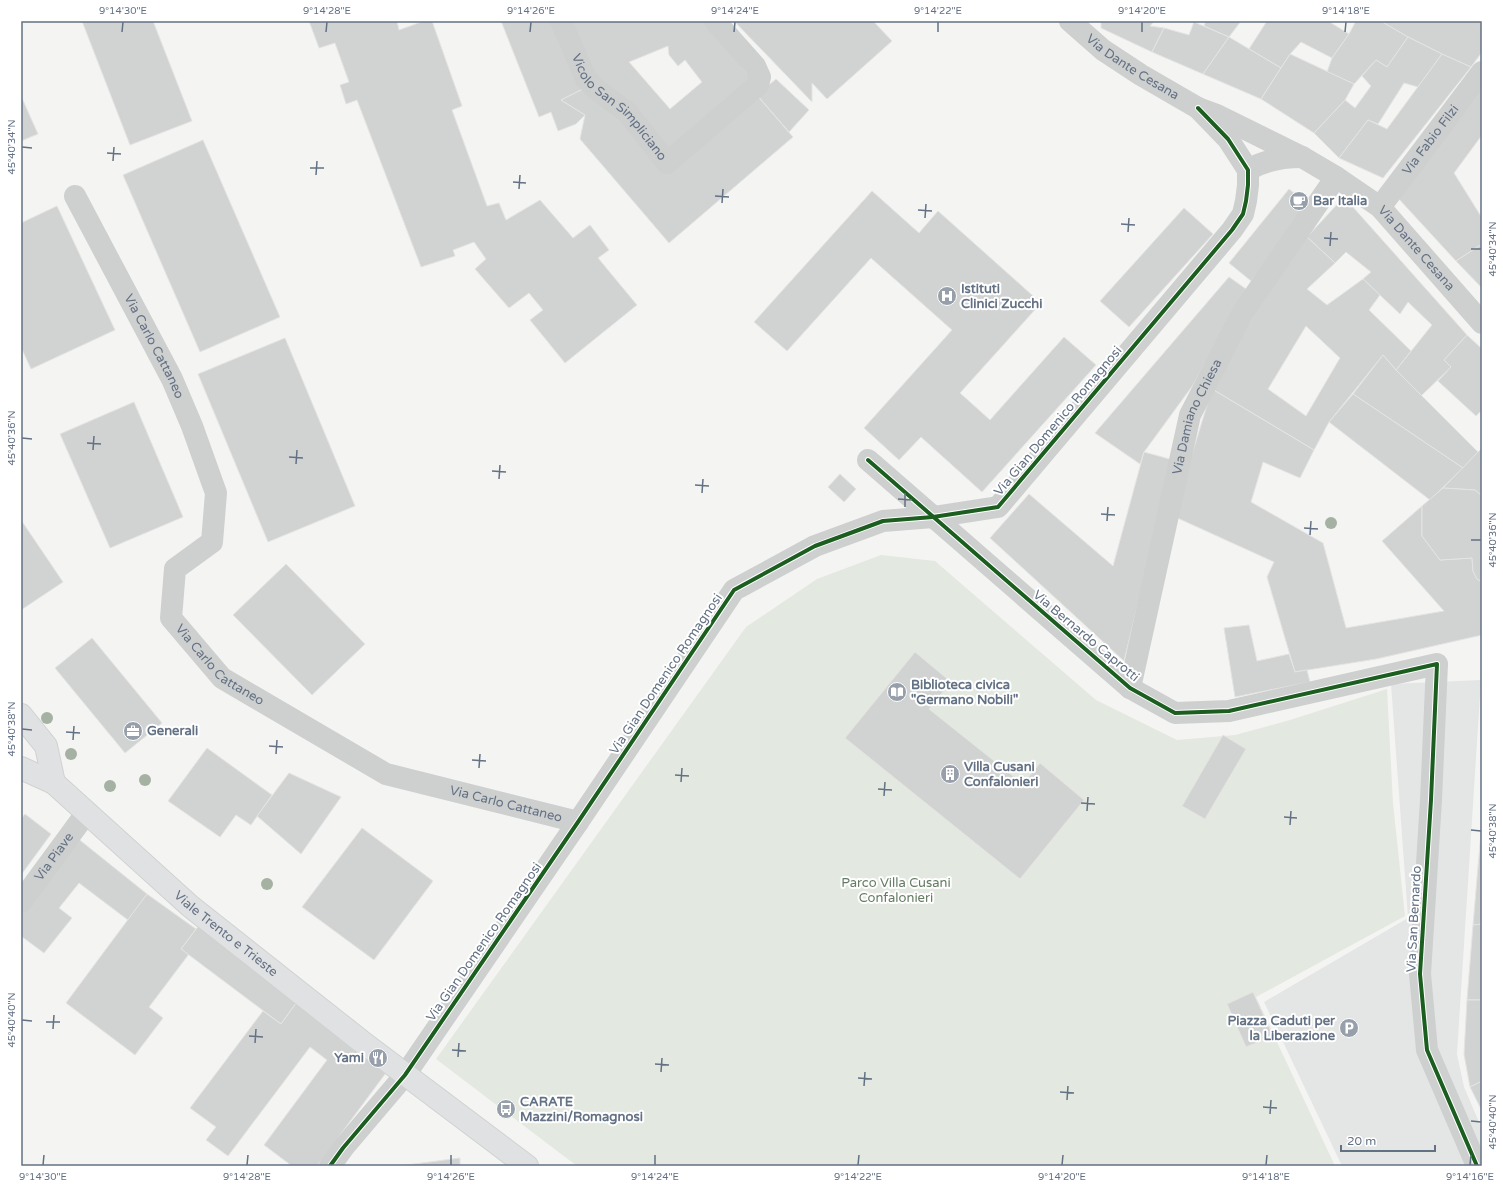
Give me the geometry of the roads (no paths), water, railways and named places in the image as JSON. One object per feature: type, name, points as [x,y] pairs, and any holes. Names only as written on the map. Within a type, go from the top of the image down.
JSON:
[{"type":"main road","points":[[21,715],[46,746],[54,784]]},
{"type":"main road","name":"Viale Trento e Trieste","points":[[21,768],[54,784],[190,906],[405,1075],[527,1166]]},
{"type":"street","name":"Vicolo San Simpliciano","points":[[561,21],[586,79],[596,89],[628,113],[667,163],[758,85],[760,77],[755,66],[714,21]]},
{"type":"street","name":"Via Dante Cesana","points":[[1070,21],[1108,53],[1141,75],[1198,108],[1217,115],[1302,157],[1336,177],[1380,207],[1482,323]]},
{"type":"street","name":"Via Fabio Filzi","points":[[1380,207],[1482,72]]},
{"type":"street","name":"Via Dante Cesana","points":[[1198,108],[1228,139],[1248,170]]},
{"type":"street","points":[[1248,170],[1257,164],[1282,158],[1302,157]]},
{"type":"street","name":"Via Gian Domenico Romagnosi","points":[[330,1166],[343,1148],[405,1075],[734,590],[815,546],[883,521],[933,517],[998,507],[1232,230],[1243,214],[1245,208],[1248,170]]},
{"type":"street","name":"Via Damiano Chiesa","points":[[1130,688],[1190,415],[1243,312],[1336,177]]},
{"type":"street","name":"Via Carlo Cattaneo","points":[[76,196],[172,379],[192,426],[216,493],[212,542],[175,570],[171,618],[222,678],[386,774],[578,822]]},
{"type":"street","name":"Via Bernardo Caprotti","points":[[868,460],[1130,688],[1175,713],[1230,711],[1437,664]]},
{"type":"street","name":"Via San Bernardo","points":[[1437,664],[1431,800],[1420,974],[1427,1050],[1477,1166]]},
{"type":"street","name":"Via Piave","points":[[21,902],[87,812]]},
{"type":"place","name":"Bar Italia","points":[[1299,201]]},
{"type":"place","name":"Istituti Clinici Zucchi","points":[[947,296]]},
{"type":"place","name":"Biblioteca civica \"Germano Nobili\"","points":[[897,692]]},
{"type":"place","name":"Generali","points":[[133,731]]},
{"type":"place","name":"Villa Cusani Confalonieri","points":[[950,774]]},
{"type":"place","name":"Piazza Caduti per la Liberazione","points":[[1349,1028]]},
{"type":"place","name":"Yami","points":[[378,1058]]},
{"type":"place","name":"CARATE Mazzini/Romagnosi","points":[[506,1109]]},
{"type":"park label","name":"Parco Villa Cusani Confalonieri","points":[[896,890]]}]
